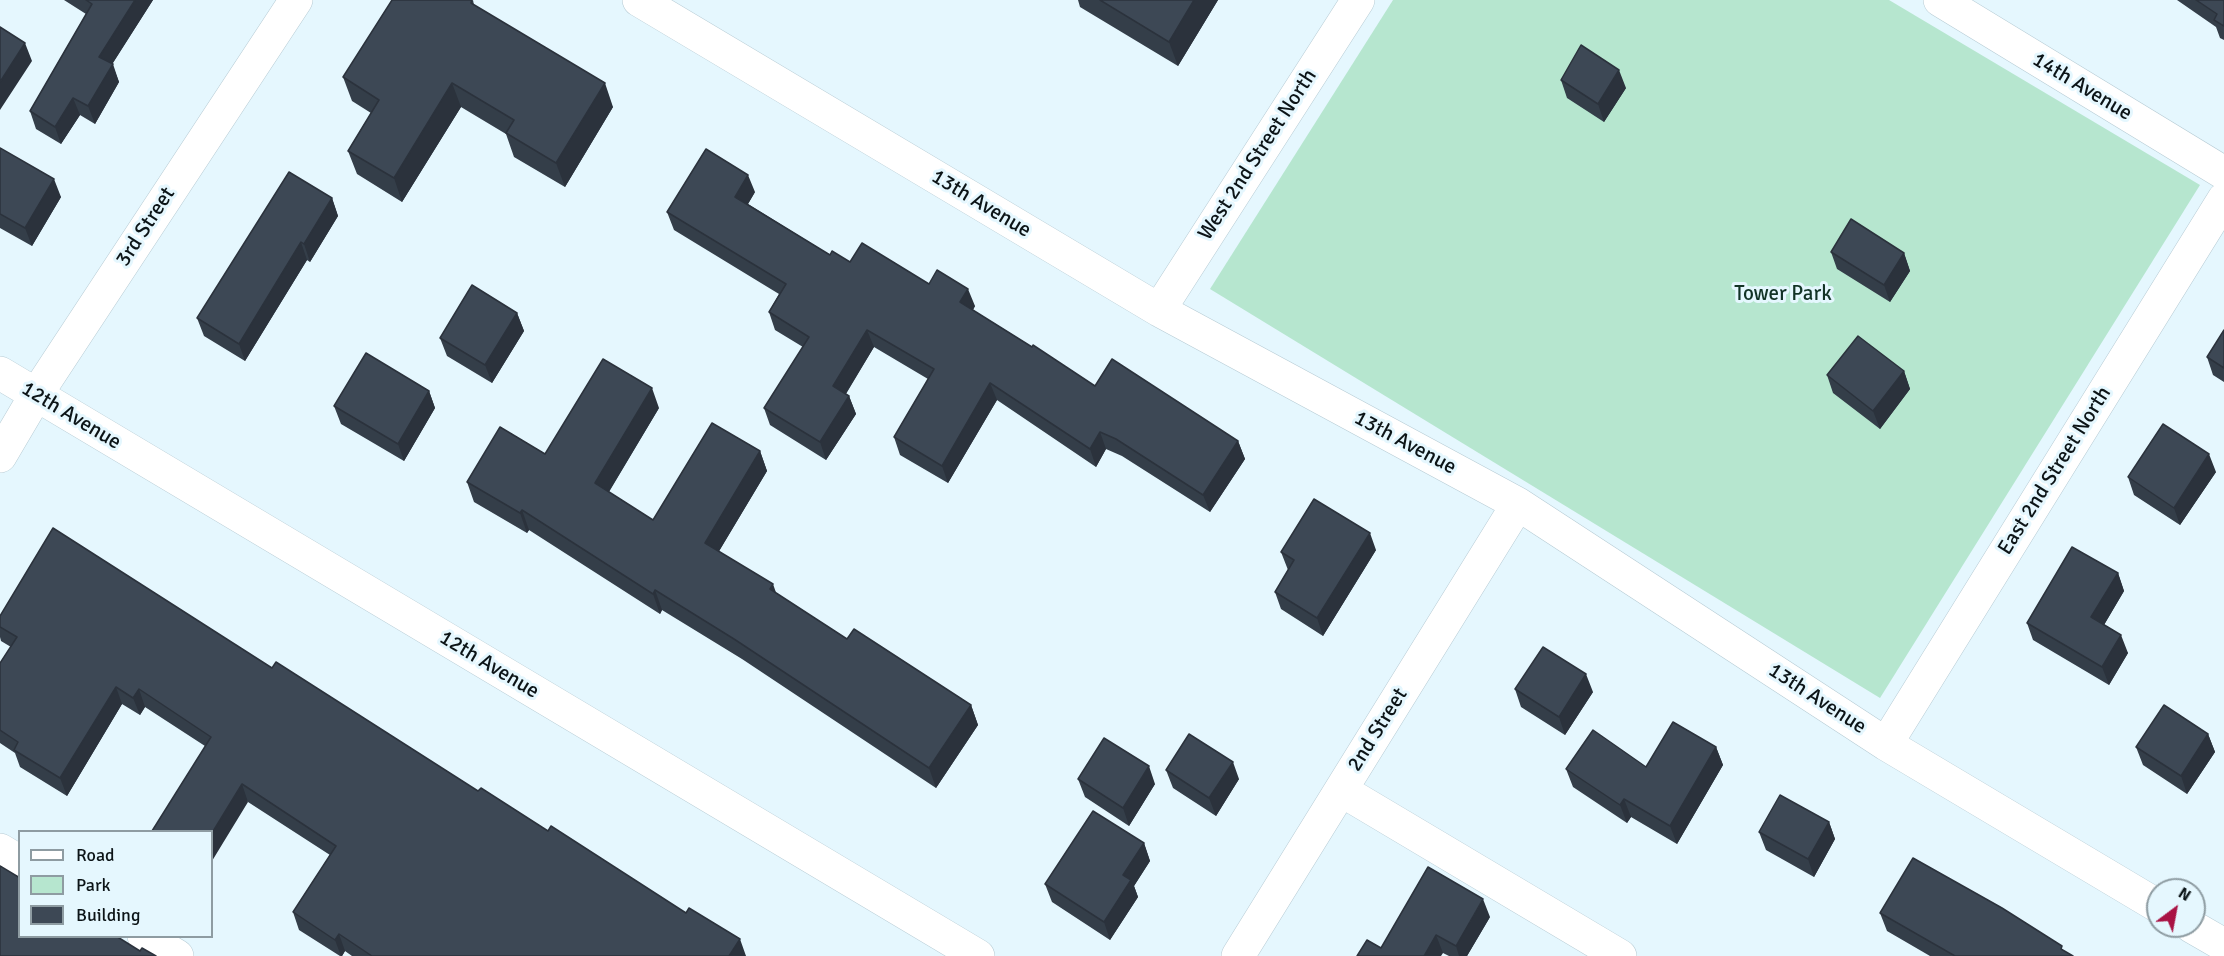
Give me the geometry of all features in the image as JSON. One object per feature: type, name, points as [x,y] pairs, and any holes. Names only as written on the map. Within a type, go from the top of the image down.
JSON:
[{"type":"street","name":"3rd Street","points":[[0,456],[36,395],[296,0]]},
{"type":"street","name":"13th Avenue","points":[[639,0],[1159,310],[1518,504],[1886,744],[2146,899]]},
{"type":"street","name":"West 2nd Street North","points":[[1159,310],[1358,0]]},
{"type":"street","name":"14th Avenue","points":[[1940,0],[2224,173]]},
{"type":"street","name":"East 2nd Street North","points":[[1886,744],[2224,199]]},
{"type":"street","name":"12th Avenue","points":[[0,373],[978,956]]},
{"type":"street","name":"2nd Street","points":[[1238,956],[1518,504]]},
{"type":"street","points":[[1341,790],[1620,956]]},
{"type":"street","points":[[0,850],[18,861]]},
{"type":"street","points":[[2206,935],[2224,945]]},
{"type":"street","points":[[147,938],[177,956]]},
{"type":"green space","name":"Tower Park","points":[[1393,0],[1889,0],[2200,185],[1880,698],[1210,289]]},
{"type":"building","points":[[86,0],[135,0],[99,57],[113,64],[88,106],[73,98],[55,127],[30,111],[92,4]]},
{"type":"building","points":[[392,0],[472,0],[471,3],[605,83],[556,163],[506,133],[514,120],[452,83],[394,178],[348,151],[379,100],[343,77]]},
{"type":"building","points":[[1100,0],[1194,0],[1169,42]]},
{"type":"building","points":[[2196,0],[2224,0],[2224,26],[2214,20],[2217,14]]},
{"type":"building","points":[[0,27],[25,43],[0,82]]},
{"type":"building","points":[[1581,45],[1619,70],[1598,104],[1561,80]]},
{"type":"building","points":[[0,148],[54,179],[25,228],[0,214]]},
{"type":"building","points":[[706,149],[748,175],[735,197],[830,255],[832,251],[850,262],[862,243],[929,284],[937,270],[968,289],[960,302],[1032,347],[1033,345],[1095,386],[1112,359],[1238,441],[1203,495],[1116,439],[1100,432],[1090,449],[990,383],[942,466],[894,437],[934,369],[867,330],[833,386],[849,396],[820,442],[764,408],[809,337],[769,312],[786,284],[667,212]]},
{"type":"building","points":[[289,172],[332,198],[304,244],[301,242],[239,344],[197,318]]},
{"type":"building","points":[[1851,219],[1904,253],[1884,285],[1831,252]]},
{"type":"building","points":[[472,285],[517,313],[485,365],[440,338]]},
{"type":"building","points":[[2224,330],[2224,368],[2207,357]]},
{"type":"building","points":[[1858,336],[1904,371],[1873,411],[1827,375]]},
{"type":"building","points":[[366,353],[429,391],[398,444],[334,406]]},
{"type":"building","points":[[603,359],[652,388],[595,483],[653,520],[712,423],[760,451],[705,543],[773,584],[770,589],[847,639],[854,629],[971,705],[929,768],[734,639],[655,590],[653,594],[522,510],[520,513],[467,482],[500,427],[545,454]]},
{"type":"building","points":[[2163,424],[2209,454],[2174,508],[2128,477]]},
{"type":"building","points":[[1314,499],[1370,533],[1317,618],[1275,592],[1294,560],[1281,552]]},
{"type":"building","points":[[53,528],[272,668],[276,662],[478,791],[481,788],[548,831],[551,826],[686,913],[689,908],[740,939],[729,956],[372,956],[339,934],[335,940],[293,912],[336,846],[242,784],[213,831],[153,830],[211,737],[139,689],[133,698],[116,687],[60,778],[14,750],[18,742],[0,730],[0,663],[17,637],[0,627],[0,616]]},
{"type":"building","points":[[2072,547],[2118,573],[2091,617],[2121,635],[2102,667],[2027,623]]},
{"type":"building","points":[[1543,647],[1586,674],[1559,717],[1515,689]]},
{"type":"building","points":[[2164,705],[2208,734],[2181,776],[2136,747]]},
{"type":"building","points":[[1673,722],[1716,747],[1670,826],[1624,799],[1620,805],[1566,769],[1593,730],[1646,767]]},
{"type":"building","points":[[1189,734],[1233,762],[1209,798],[1166,770]]},
{"type":"building","points":[[1104,738],[1149,766],[1123,808],[1078,779]]},
{"type":"building","points":[[1780,795],[1829,822],[1808,859],[1759,832]]},
{"type":"building","points":[[1093,811],[1144,843],[1123,875],[1131,880],[1104,922],[1045,884]]},
{"type":"building","points":[[1913,858],[2002,908],[2062,946],[2061,949],[2073,956],[1955,956],[1880,913]]},
{"type":"building","points":[[0,866],[18,877],[18,938],[119,938],[140,951],[142,948],[156,956],[0,956]]},
{"type":"building","points":[[1428,867],[1483,899],[1456,946],[1436,935],[1424,956],[1357,956],[1367,940],[1381,948]]}]
